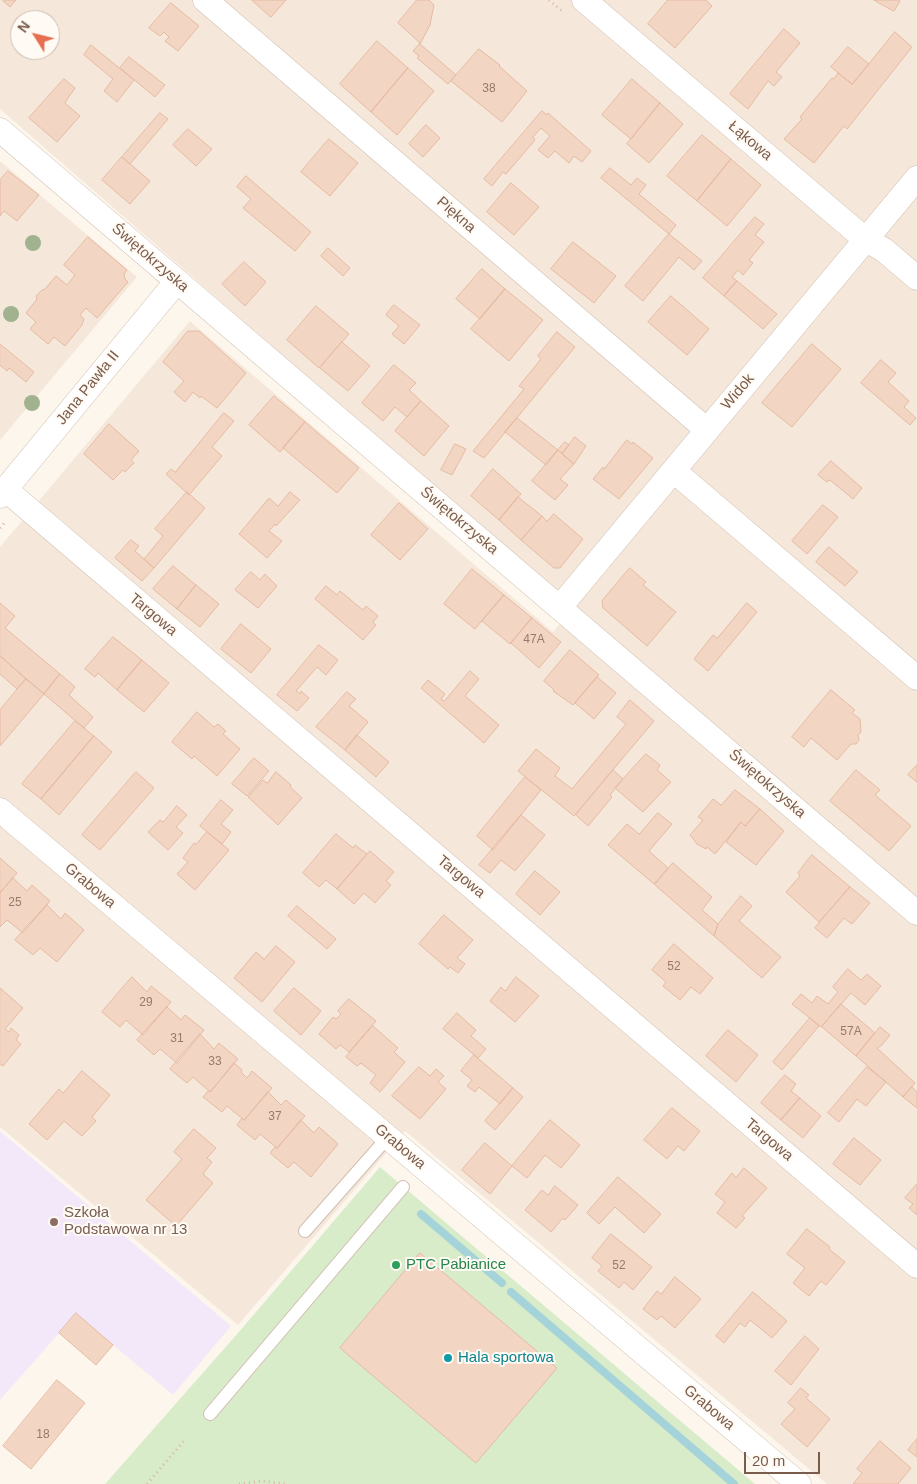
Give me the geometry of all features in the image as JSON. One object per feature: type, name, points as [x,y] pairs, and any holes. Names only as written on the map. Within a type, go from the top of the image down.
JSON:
[{"type":"street","name":"Piękna","points":[[205,0],[707,430]]},
{"type":"street","name":"Łąkowa","points":[[584,0],[866,240],[884,250],[917,278]]},
{"type":"street","name":"Świętokrzyska","points":[[0,130],[917,912]]},
{"type":"street","name":"Widok","points":[[560,607],[917,178]]},
{"type":"street","name":"Jana Pawła II","points":[[3,492],[177,282]]},
{"type":"street","points":[[674,471],[917,678]]},
{"type":"street","name":"Targowa","points":[[3,492],[917,1266]]},
{"type":"street","name":"Grabowa","points":[[0,810],[799,1484]]},
{"type":"lane","points":[[305,1231],[388,1137]]},
{"type":"lane","points":[[210,1414],[403,1187]]},
{"type":"path","points":[[0,528],[4,524]]},
{"type":"path","points":[[147,1484],[184,1441]]},
{"type":"path","points":[[239,1484],[262,1481],[287,1484]]},
{"type":"shaded area","points":[[0,0],[917,0],[917,167],[562,599],[0,109]]},
{"type":"shaded area","points":[[0,161],[137,277],[0,440]]},
{"type":"shaded area","points":[[917,192],[917,1484],[827,1484],[405,1131],[238,1325],[0,1127],[0,547],[190,321],[553,632]]},
{"type":"shaded area","name":"Szkoła Podstawowa nr 13","points":[[0,1131],[231,1326],[173,1395],[76,1314],[0,1400]]},
{"type":"green space","name":"PTC Pabianice","points":[[380,1167],[755,1484],[105,1484],[238,1333]]},
{"type":"building","points":[[4,0],[16,0],[10,7]]},
{"type":"building","points":[[252,0],[286,0],[271,17]]},
{"type":"building","points":[[417,0],[429,0],[434,5],[430,25],[420,44],[456,75],[448,84],[417,58],[419,56],[413,51],[420,43],[398,23]]},
{"type":"building","points":[[668,0],[706,0],[712,6],[675,48],[648,24]]},
{"type":"building","points":[[874,0],[899,0],[900,1],[894,11]]},
{"type":"building","points":[[171,3],[199,26],[178,51],[165,41],[169,37],[164,32],[160,36],[149,28]]},
{"type":"building","points":[[784,29],[800,43],[776,72],[782,77],[774,86],[768,81],[748,109],[730,94]]},
{"type":"building","points":[[895,32],[912,47],[847,129],[844,126],[814,163],[784,139],[802,119],[800,117],[832,78],[834,79],[838,73],[852,84]]},
{"type":"building","points":[[377,41],[408,68],[371,112],[340,84]]},
{"type":"building","points":[[91,45],[134,80],[117,102],[104,91],[113,79],[84,55]]},
{"type":"building","points":[[848,47],[869,64],[852,84],[831,67]]},
{"type":"building","points":[[479,49],[500,65],[527,91],[502,122],[451,81]]},
{"type":"building","points":[[129,57],[165,85],[155,97],[120,68]]},
{"type":"building","points":[[408,68],[434,91],[397,135],[371,112]]},
{"type":"building","points":[[64,79],[75,88],[65,103],[80,116],[57,142],[29,118]]},
{"type":"building","points":[[632,79],[660,103],[631,139],[602,115]]},
{"type":"building","points":[[660,103],[683,124],[649,163],[627,144]]},
{"type":"building","points":[[542,111],[547,115],[548,113],[591,151],[582,162],[574,156],[569,163],[555,151],[548,158],[538,150],[550,136],[541,128],[533,137],[535,140],[506,174],[503,172],[492,186],[484,179]]},
{"type":"building","points":[[160,113],[168,119],[130,164],[122,157]]},
{"type":"building","points":[[426,125],[440,138],[423,157],[409,144]]},
{"type":"building","points":[[188,129],[212,149],[196,166],[173,145]]},
{"type":"building","points":[[702,135],[731,159],[697,201],[667,176]]},
{"type":"building","points":[[329,139],[358,163],[330,196],[301,172]]},
{"type":"building","points":[[122,157],[150,181],[130,204],[102,180]]},
{"type":"building","points":[[731,159],[761,185],[727,226],[697,201]]},
{"type":"building","points":[[610,168],[631,185],[637,178],[646,185],[639,194],[676,225],[669,234],[601,178]]},
{"type":"building","points":[[8,171],[39,195],[17,221],[4,211],[0,216],[0,180]]},
{"type":"building","points":[[246,176],[311,232],[295,251],[243,208],[251,199],[237,187]]},
{"type":"building","points":[[511,183],[539,207],[514,235],[487,212]]},
{"type":"building","points":[[755,217],[764,224],[755,235],[764,242],[749,260],[753,263],[743,275],[738,270],[732,277],[737,281],[724,296],[703,278]]},
{"type":"building","points":[[669,234],[702,261],[694,270],[679,257],[643,301],[625,286]]},
{"type":"building","points":[[88,237],[127,270],[124,274],[128,282],[97,318],[86,308],[80,315],[84,319],[82,325],[65,346],[54,337],[48,344],[30,329],[36,322],[26,313],[37,299],[36,296],[56,276],[67,285],[75,275],[64,265]]},
{"type":"building","points":[[573,242],[616,276],[594,303],[551,269]]},
{"type":"building","points":[[328,248],[350,268],[343,276],[321,256]]},
{"type":"building","points":[[244,262],[266,282],[245,306],[222,284]]},
{"type":"building","points":[[482,269],[505,289],[480,319],[456,299]]},
{"type":"building","points":[[737,281],[777,314],[763,329],[724,296]]},
{"type":"building","points":[[505,289],[543,320],[509,361],[471,329]]},
{"type":"building","points":[[671,296],[709,329],[687,355],[648,322]]},
{"type":"building","points":[[394,305],[420,325],[404,344],[392,334],[399,326],[386,315]]},
{"type":"building","points":[[316,306],[349,334],[319,368],[287,340]]},
{"type":"building","points":[[188,331],[199,331],[246,373],[217,408],[193,392],[185,402],[174,392],[184,381],[163,362]]},
{"type":"building","points":[[557,332],[575,347],[484,458],[473,451],[524,389],[519,386],[541,359],[538,356]]},
{"type":"building","points":[[342,342],[370,366],[348,391],[320,368]]},
{"type":"building","points":[[0,344],[34,372],[26,382],[9,368],[7,371],[0,365]]},
{"type":"building","points":[[812,344],[841,369],[792,427],[762,403]]},
{"type":"building","points":[[881,360],[896,373],[888,382],[909,401],[904,407],[916,418],[910,425],[861,383]]},
{"type":"building","points":[[394,365],[416,383],[409,390],[421,401],[407,417],[395,407],[383,421],[362,403]]},
{"type":"building","points":[[274,396],[305,422],[280,452],[249,425]]},
{"type":"building","points":[[421,401],[449,426],[424,456],[395,431]]},
{"type":"building","points":[[224,413],[234,421],[212,447],[222,456],[189,495],[166,474],[171,469],[175,472]]},
{"type":"building","points":[[517,418],[558,450],[546,465],[505,432]]},
{"type":"building","points":[[305,422],[359,468],[337,493],[283,448]]},
{"type":"building","points":[[109,424],[139,451],[131,460],[134,463],[113,480],[84,454]]},
{"type":"building","points":[[575,437],[586,446],[574,464],[562,454]]},
{"type":"building","points":[[627,440],[632,444],[633,442],[653,458],[619,499],[593,479],[603,467],[604,469]]},
{"type":"building","points":[[565,442],[569,445],[562,454],[558,450]]},
{"type":"building","points":[[455,444],[466,449],[452,475],[441,470]]},
{"type":"building","points":[[558,450],[574,464],[560,479],[568,485],[555,500],[532,481]]},
{"type":"building","points":[[831,461],[862,488],[853,499],[830,480],[827,482],[818,475]]},
{"type":"building","points":[[493,469],[521,494],[499,520],[471,496]]},
{"type":"building","points":[[187,492],[205,508],[154,568],[144,559],[163,536],[155,529]]},
{"type":"building","points":[[290,492],[300,500],[269,531],[282,541],[267,558],[239,534],[269,498],[278,506]]},
{"type":"building","points":[[518,497],[542,516],[521,540],[499,520]]},
{"type":"building","points":[[399,503],[428,529],[400,560],[371,535]]},
{"type":"building","points":[[823,505],[838,517],[807,554],[792,541]]},
{"type":"building","points":[[554,514],[583,539],[560,568],[554,568],[521,540],[542,516],[547,521]]},
{"type":"building","points":[[131,540],[139,546],[135,551],[154,568],[142,581],[115,558]]},
{"type":"building","points":[[829,547],[858,572],[845,586],[816,562]]},
{"type":"building","points":[[173,566],[196,585],[177,609],[153,589]]},
{"type":"building","points":[[630,568],[646,582],[643,585],[676,612],[647,646],[603,608],[602,601]]},
{"type":"building","points":[[472,569],[504,595],[475,629],[444,604]]},
{"type":"building","points":[[251,572],[260,580],[265,574],[277,586],[258,608],[235,590]]},
{"type":"building","points":[[196,585],[219,604],[200,627],[177,609]]},
{"type":"building","points":[[326,586],[337,595],[340,591],[363,610],[366,606],[378,616],[373,622],[376,625],[363,640],[315,599]]},
{"type":"building","points":[[504,595],[532,618],[510,644],[482,621]]},
{"type":"building","points":[[0,603],[15,616],[5,628],[60,674],[44,694],[0,656]]},
{"type":"building","points":[[747,603],[757,612],[708,671],[694,659],[713,635],[717,638]]},
{"type":"building","points":[[532,618],[561,642],[539,668],[511,643]]},
{"type":"building","points":[[241,624],[271,649],[251,673],[221,649]]},
{"type":"building","points":[[113,637],[142,660],[117,690],[98,673],[95,677],[85,669]]},
{"type":"building","points":[[319,645],[338,660],[326,675],[317,667],[296,691],[300,694],[301,691],[309,698],[297,711],[277,695]]},
{"type":"building","points":[[570,650],[599,675],[573,705],[553,691],[544,681]]},
{"type":"building","points":[[0,656],[26,679],[17,689],[0,674]]},
{"type":"building","points":[[142,660],[169,683],[144,712],[117,690]]},
{"type":"building","points":[[470,671],[479,679],[465,696],[499,725],[484,743],[421,688],[428,680],[445,694],[441,699],[444,701]]},
{"type":"building","points":[[60,674],[75,687],[69,695],[93,717],[84,728],[44,694]]},
{"type":"building","points":[[597,677],[616,693],[594,719],[575,703]]},
{"type":"building","points":[[26,679],[44,694],[0,746],[0,710]]},
{"type":"building","points":[[831,690],[855,710],[852,713],[860,719],[861,732],[858,735],[859,740],[856,744],[851,744],[837,760],[811,738],[804,747],[792,737]]},
{"type":"building","points":[[347,692],[356,699],[349,706],[368,722],[345,750],[316,727]]},
{"type":"building","points":[[630,700],[654,721],[574,816],[518,771],[536,749],[560,768],[555,776],[572,789],[626,724],[617,717]]},
{"type":"building","points":[[197,712],[214,727],[218,724],[226,731],[223,734],[240,749],[217,776],[194,756],[192,759],[172,742]]},
{"type":"building","points":[[75,721],[94,736],[41,799],[22,784]]},
{"type":"building","points":[[357,735],[389,762],[376,777],[345,750]]},
{"type":"building","points":[[94,736],[112,752],[59,815],[41,799]]},
{"type":"building","points":[[646,754],[660,765],[657,770],[671,782],[643,812],[615,788]]},
{"type":"building","points":[[254,758],[269,771],[247,796],[232,784]]},
{"type":"building","points":[[917,765],[917,782],[908,775]]},
{"type":"building","points":[[613,770],[623,779],[610,795],[612,797],[588,826],[576,815]]},
{"type":"building","points":[[856,770],[880,790],[875,795],[911,826],[889,851],[830,801]]},
{"type":"building","points":[[136,772],[154,788],[100,850],[82,835]]},
{"type":"building","points":[[276,772],[302,798],[278,825],[248,797],[263,780],[267,783]]},
{"type":"building","points":[[525,777],[541,790],[493,850],[477,836]]},
{"type":"building","points":[[735,790],[760,809],[745,826],[741,822],[715,854],[707,847],[706,849],[697,844],[690,835],[703,820],[698,817],[713,799],[721,805]]},
{"type":"building","points":[[221,800],[233,810],[221,824],[231,832],[222,844],[200,826]]},
{"type":"building","points":[[177,806],[187,815],[176,827],[183,833],[168,850],[148,832],[160,820],[163,822]]},
{"type":"building","points":[[760,809],[784,831],[756,865],[726,842],[741,822],[745,826]]},
{"type":"building","points":[[658,813],[672,824],[649,851],[668,868],[654,884],[608,845],[627,824],[639,834]]},
{"type":"building","points":[[521,815],[545,835],[515,871],[501,860],[490,873],[479,865]]},
{"type":"building","points":[[207,832],[229,850],[195,890],[177,874],[188,862],[183,858],[194,843],[196,844]]},
{"type":"building","points":[[336,834],[353,848],[355,845],[367,854],[337,889],[326,880],[319,887],[303,873]]},
{"type":"building","points":[[370,851],[394,872],[386,881],[391,885],[375,903],[364,893],[354,904],[337,889]]},
{"type":"building","points":[[812,855],[850,887],[819,922],[786,892],[800,876],[798,873]]},
{"type":"building","points":[[0,858],[17,873],[0,893]]},
{"type":"building","points":[[673,863],[712,897],[702,910],[718,924],[714,936],[655,885]]},
{"type":"building","points":[[535,871],[560,892],[540,915],[516,894]]},
{"type":"building","points":[[13,878],[27,891],[32,885],[50,901],[23,933],[7,920],[0,927],[0,893]]},
{"type":"building","points":[[850,887],[870,903],[852,924],[844,918],[827,938],[815,928]]},
{"type":"building","points":[[741,896],[752,906],[739,921],[781,957],[762,978],[714,936],[718,924]]},
{"type":"building","points":[[47,905],[61,919],[65,913],[84,930],[57,962],[40,948],[33,955],[15,940]]},
{"type":"building","points":[[297,906],[336,939],[327,949],[288,916]]},
{"type":"building","points":[[444,915],[473,940],[457,958],[465,964],[458,973],[450,967],[448,969],[419,944]]},
{"type":"building","points":[[674,944],[713,978],[700,994],[691,987],[680,1000],[663,986],[666,982],[652,970]]},
{"type":"building","points":[[276,946],[295,962],[262,1002],[234,978],[256,952],[264,959]]},
{"type":"building","points":[[848,969],[861,980],[867,974],[881,986],[865,1005],[851,993],[821,1027],[792,1004],[801,994],[812,1003],[817,996],[828,1004],[838,992],[833,987]]},
{"type":"building","points":[[132,977],[147,992],[151,986],[171,1002],[143,1035],[126,1020],[120,1027],[102,1012]]},
{"type":"building","points":[[516,977],[539,996],[515,1022],[490,1001],[501,987],[505,991]]},
{"type":"building","points":[[0,988],[23,1008],[5,1029],[9,1032],[11,1028],[19,1035],[16,1040],[21,1044],[3,1066],[0,1064]]},
{"type":"building","points":[[294,988],[321,1011],[301,1035],[274,1011]]},
{"type":"building","points":[[349,999],[376,1021],[349,1052],[340,1045],[336,1049],[319,1034],[333,1017],[336,1019],[341,1014],[338,1011]]},
{"type":"building","points":[[841,1004],[875,1033],[856,1056],[822,1027]]},
{"type":"building","points":[[167,1007],[181,1020],[185,1015],[204,1030],[177,1063],[160,1049],[154,1055],[137,1040]]},
{"type":"building","points":[[457,1013],[476,1030],[471,1036],[486,1049],[478,1058],[443,1029]]},
{"type":"building","points":[[810,1018],[819,1026],[782,1070],[773,1062]]},
{"type":"building","points":[[373,1026],[398,1048],[394,1052],[405,1062],[380,1092],[370,1083],[376,1075],[361,1063],[357,1066],[346,1057]]},
{"type":"building","points":[[880,1027],[890,1035],[877,1048],[915,1083],[903,1097],[856,1056]]},
{"type":"building","points":[[728,1030],[758,1055],[736,1082],[706,1056]]},
{"type":"building","points":[[200,1034],[214,1049],[219,1043],[238,1059],[210,1092],[193,1077],[187,1083],[170,1069]]},
{"type":"building","points":[[474,1055],[513,1088],[500,1104],[479,1087],[475,1092],[467,1086],[472,1080],[461,1071]]},
{"type":"building","points":[[234,1063],[247,1078],[252,1071],[272,1088],[244,1120],[227,1106],[222,1112],[203,1097],[209,1090],[210,1092]]},
{"type":"building","points":[[419,1067],[430,1076],[436,1069],[444,1076],[438,1082],[446,1089],[420,1119],[392,1096]]},
{"type":"building","points":[[867,1067],[886,1082],[866,1106],[857,1099],[839,1122],[828,1113]]},
{"type":"building","points":[[82,1071],[110,1095],[92,1117],[96,1121],[82,1136],[64,1121],[47,1140],[29,1124],[59,1089],[63,1093]]},
{"type":"building","points":[[785,1075],[796,1084],[791,1091],[800,1098],[781,1120],[761,1103]]},
{"type":"building","points":[[912,1087],[917,1092],[917,1108],[903,1097]]},
{"type":"building","points":[[513,1088],[523,1097],[495,1130],[485,1121]]},
{"type":"building","points":[[268,1092],[281,1105],[286,1100],[305,1116],[277,1148],[260,1134],[255,1140],[237,1125],[242,1118],[244,1120]]},
{"type":"building","points":[[800,1098],[821,1116],[803,1138],[781,1120]]},
{"type":"building","points":[[672,1108],[700,1131],[684,1151],[678,1146],[667,1159],[644,1140]]},
{"type":"building","points":[[301,1120],[314,1133],[319,1127],[338,1144],[311,1177],[294,1162],[288,1168],[270,1153],[275,1147],[277,1148]]},
{"type":"building","points":[[550,1120],[580,1145],[561,1168],[545,1155],[527,1178],[512,1166]]},
{"type":"building","points":[[194,1129],[216,1148],[207,1158],[212,1162],[203,1174],[213,1183],[176,1226],[146,1200],[182,1159],[174,1152]]},
{"type":"building","points":[[854,1138],[881,1160],[860,1185],[833,1164]]},
{"type":"building","points":[[485,1143],[512,1166],[490,1194],[462,1170]]},
{"type":"building","points":[[744,1168],[767,1188],[742,1216],[745,1218],[736,1228],[717,1213],[725,1202],[715,1194],[732,1173],[736,1177]]},
{"type":"building","points":[[618,1177],[661,1214],[644,1233],[615,1207],[599,1224],[587,1213]]},
{"type":"building","points":[[917,1184],[917,1215],[909,1208],[913,1204],[905,1198]]},
{"type":"building","points":[[555,1186],[578,1205],[551,1232],[525,1210],[542,1190],[548,1195]]},
{"type":"building","points":[[807,1229],[845,1262],[826,1285],[821,1281],[809,1296],[793,1283],[805,1268],[787,1254]]},
{"type":"building","points":[[611,1234],[652,1267],[633,1290],[624,1282],[619,1288],[598,1271],[602,1266],[592,1258]]},
{"type":"building","name":"Hala sportowa","points":[[420,1253],[557,1368],[476,1463],[340,1348]]},
{"type":"building","points":[[675,1277],[701,1299],[675,1328],[661,1316],[657,1320],[643,1309],[657,1291],[661,1294]]},
{"type":"building","points":[[753,1292],[787,1321],[772,1338],[750,1320],[745,1327],[740,1323],[724,1343],[716,1336]]},
{"type":"building","points":[[76,1313],[113,1345],[96,1365],[59,1333]]},
{"type":"building","points":[[805,1336],[819,1349],[791,1385],[775,1371]]},
{"type":"building","points":[[57,1380],[85,1403],[31,1469],[3,1446]]},
{"type":"building","points":[[801,1388],[809,1395],[806,1398],[830,1419],[807,1447],[781,1424],[795,1409],[788,1403]]},
{"type":"building","points":[[917,1439],[917,1457],[908,1450]]},
{"type":"building","points":[[880,1441],[911,1468],[898,1484],[853,1484],[862,1473],[857,1469]]},
{"type":"waterway","points":[[421,1214],[502,1283]]},
{"type":"waterway","points":[[511,1292],[734,1484]]},
{"type":"place","name":"Szkoła Podstawowa nr 13","points":[[54,1222]]},
{"type":"place","name":"PTC Pabianice","points":[[396,1265]]},
{"type":"place","name":"Hala sportowa","points":[[448,1358]]}]
